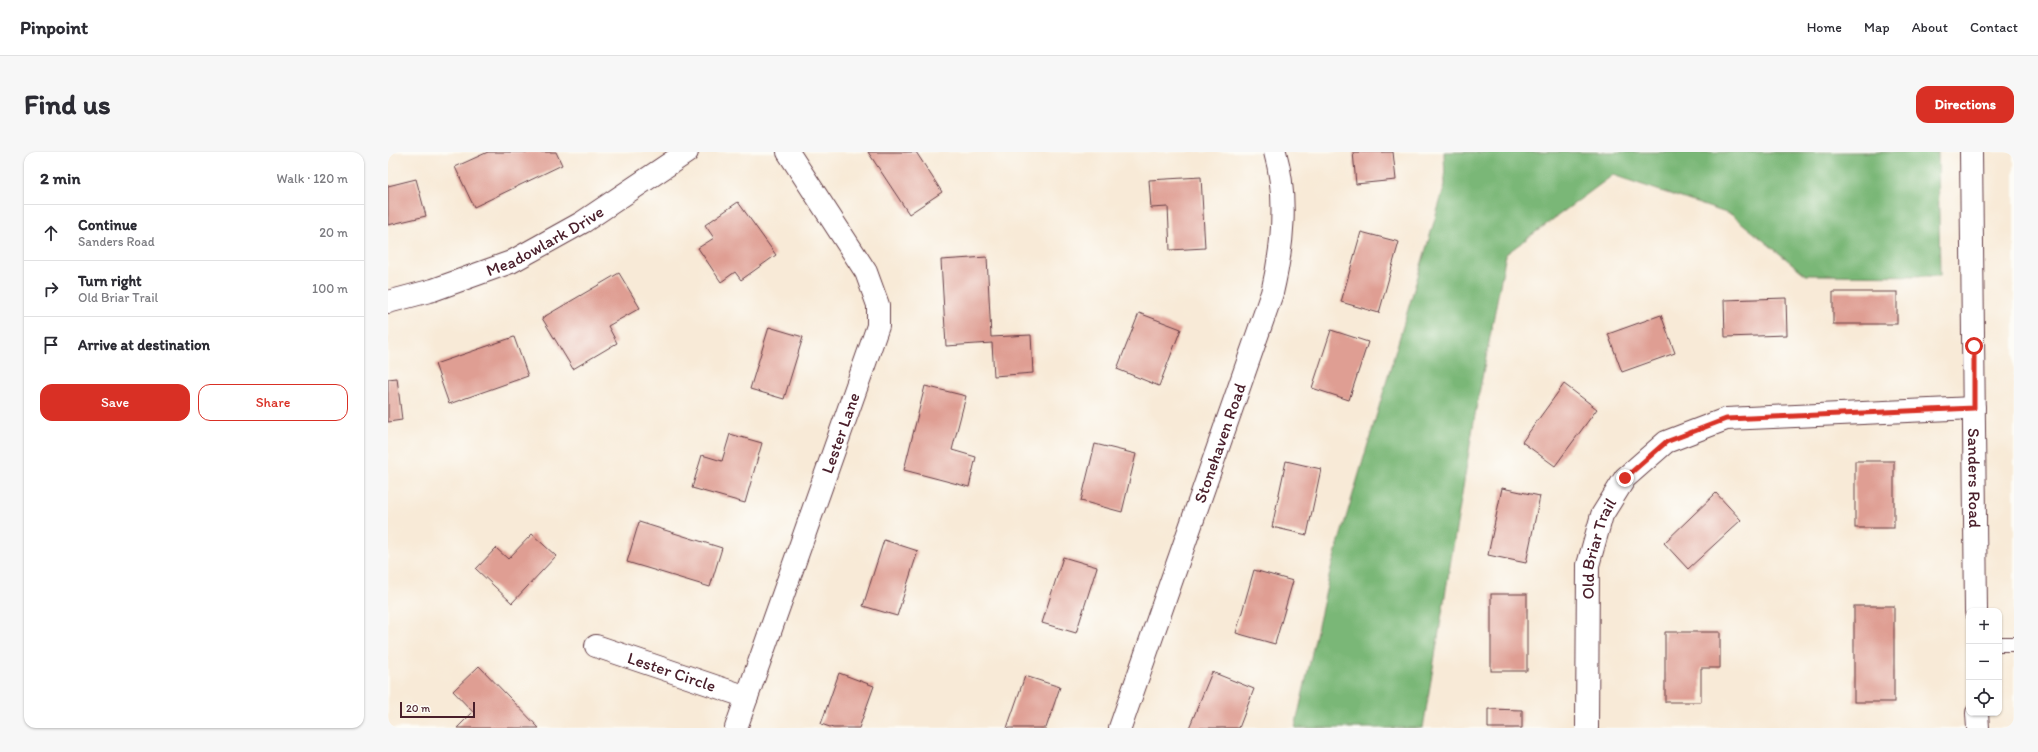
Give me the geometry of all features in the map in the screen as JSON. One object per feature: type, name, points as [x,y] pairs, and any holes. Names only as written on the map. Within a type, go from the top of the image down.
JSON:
[{"type":"street","name":"Meadowlark Drive","points":[[388,302],[433,290],[511,262],[583,222],[687,152]]},
{"type":"street","name":"Lester Lane","points":[[736,728],[878,326],[878,305],[866,272],[788,152]]},
{"type":"street","name":"Stonehaven Road","points":[[1120,728],[1272,292],[1282,239],[1283,209],[1280,171],[1275,152]]},
{"type":"street","name":"Sanders Road","points":[[1970,152],[1976,608]]},
{"type":"street","name":"Old Briar Trail","points":[[1587,728],[1588,565],[1602,514],[1625,478],[1666,442],[1726,419],[1974,408]]},
{"type":"street","name":"Lester Circle","points":[[596,646],[747,697]]},
{"type":"street","points":[[1977,716],[1978,728]]},
{"type":"lane","points":[[2002,644],[2014,644]]},
{"type":"green space","points":[[1444,152],[1938,152],[1940,276],[1806,275],[1732,215],[1613,175],[1506,254],[1476,409],[1423,728],[1295,728],[1331,568],[1445,185]]},
{"type":"building","points":[[488,152],[556,152],[562,165],[474,207],[455,167]]},
{"type":"building","points":[[868,152],[916,152],[942,192],[909,214]]},
{"type":"building","points":[[1353,152],[1393,152],[1396,180],[1356,184]]},
{"type":"building","points":[[1201,177],[1205,248],[1170,250],[1168,207],[1151,208],[1149,180]]},
{"type":"building","points":[[416,179],[426,216],[388,225],[388,186]]},
{"type":"building","points":[[738,202],[776,255],[741,280],[735,272],[721,282],[698,248],[714,238],[705,225]]},
{"type":"building","points":[[1361,232],[1399,242],[1379,313],[1341,302]]},
{"type":"building","points":[[987,257],[991,337],[1031,335],[1033,373],[994,376],[992,343],[946,346],[941,260]]},
{"type":"building","points":[[619,273],[640,308],[608,326],[617,343],[573,369],[542,318]]},
{"type":"building","points":[[1833,292],[1897,292],[1897,324],[1833,324]]},
{"type":"building","points":[[1786,298],[1787,335],[1725,337],[1724,300]]},
{"type":"building","points":[[1139,313],[1181,329],[1159,386],[1117,369]]},
{"type":"building","points":[[1661,315],[1675,353],[1622,372],[1608,334]]},
{"type":"building","points":[[769,327],[803,337],[784,399],[750,389]]},
{"type":"building","points":[[1331,330],[1368,342],[1349,400],[1312,388]]},
{"type":"building","points":[[514,337],[528,376],[449,404],[435,364]]},
{"type":"building","points":[[397,378],[402,420],[388,422],[388,379]]},
{"type":"building","points":[[1564,384],[1597,409],[1555,466],[1522,442]]},
{"type":"building","points":[[925,386],[966,396],[952,450],[976,457],[969,487],[904,470]]},
{"type":"building","points":[[730,434],[762,443],[745,503],[692,488],[702,455],[722,461]]},
{"type":"building","points":[[1095,444],[1136,454],[1122,512],[1081,501]]},
{"type":"building","points":[[1286,461],[1321,469],[1307,535],[1272,527]]},
{"type":"building","points":[[1855,461],[1894,461],[1894,528],[1855,528]]},
{"type":"building","points":[[1502,488],[1540,496],[1526,563],[1488,555]]},
{"type":"building","points":[[1716,493],[1741,520],[1688,569],[1664,543]]},
{"type":"building","points":[[639,522],[722,548],[710,587],[627,562]]},
{"type":"building","points":[[532,534],[556,556],[512,603],[476,569],[496,548],[508,559]]},
{"type":"building","points":[[884,540],[918,551],[897,616],[863,606]]},
{"type":"building","points":[[1063,557],[1097,567],[1076,633],[1042,623]]},
{"type":"building","points":[[1254,570],[1293,581],[1275,644],[1236,633]]},
{"type":"building","points":[[1491,594],[1527,594],[1527,671],[1491,671]]},
{"type":"building","points":[[1854,606],[1894,606],[1894,702],[1854,702]]},
{"type":"building","points":[[1665,632],[1720,632],[1720,668],[1701,668],[1701,702],[1665,702]]},
{"type":"building","points":[[479,666],[539,728],[457,728],[473,712],[453,691]]},
{"type":"building","points":[[1212,672],[1254,689],[1239,728],[1189,728]]},
{"type":"building","points":[[839,673],[874,686],[859,728],[833,728],[821,724]]},
{"type":"building","points":[[1025,676],[1060,687],[1046,728],[1007,728]]},
{"type":"building","points":[[1488,709],[1522,710],[1522,728],[1488,728]]},
{"type":"route","points":[[1625,478],[1666,442],[1726,419],[1974,408],[1974,346]]}]
